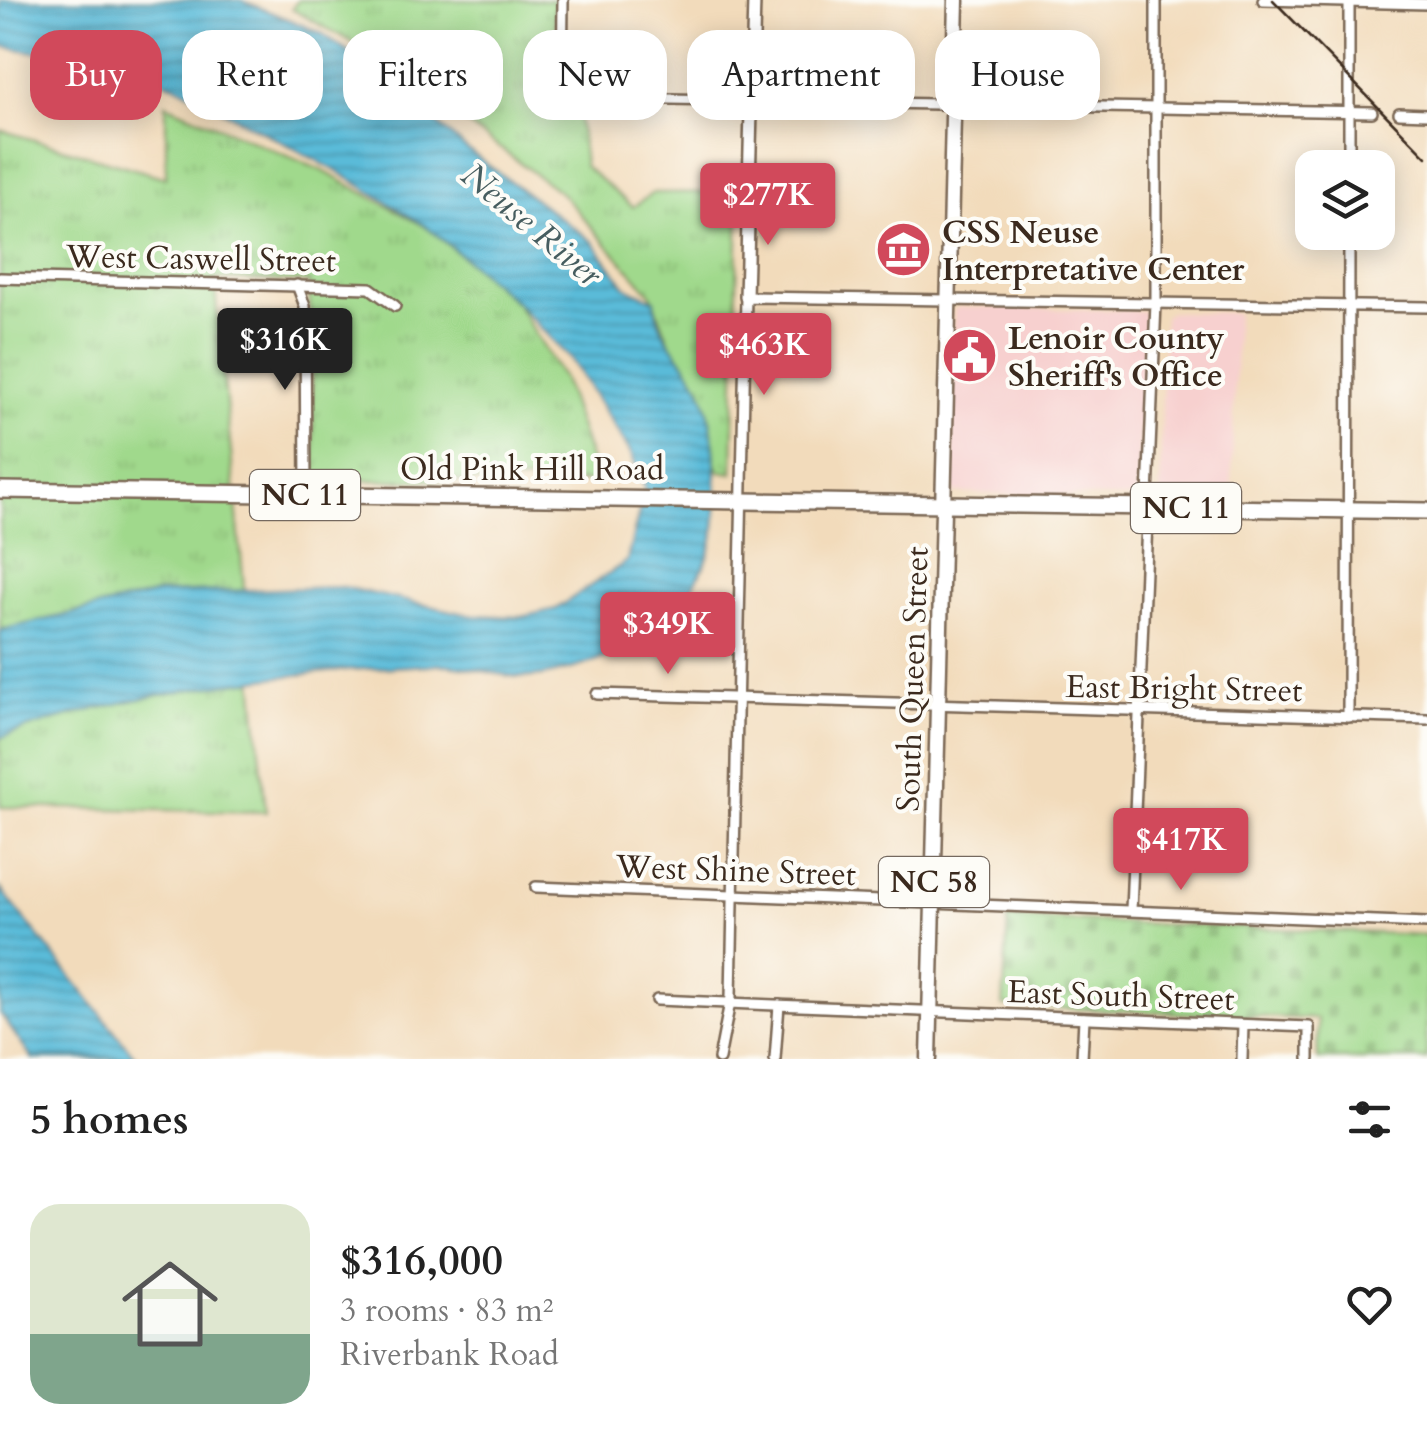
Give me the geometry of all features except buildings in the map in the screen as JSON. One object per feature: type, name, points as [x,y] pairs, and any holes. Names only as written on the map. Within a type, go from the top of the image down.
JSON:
[{"type":"highway","name":"Old Pink Hill Road","points":[[0,490],[944,504]]},
{"type":"highway","name":"NC 11","points":[[944,504],[1427,511]]},
{"type":"main road","name":"NC 58","points":[[955,30],[956,0]]},
{"type":"main road","name":"NC 58","points":[[949,301],[953,120]]},
{"type":"main road","name":"South Queen Street","points":[[929,1059],[949,301]]},
{"type":"street","points":[[564,0],[562,97],[687,100]]},
{"type":"street","points":[[753,30],[754,0]]},
{"type":"street","points":[[1131,910],[1156,303],[1156,0]]},
{"type":"street","points":[[1263,0],[1427,4]]},
{"type":"street","points":[[1349,1],[1349,150]]},
{"type":"street","points":[[1100,106],[1372,112]]},
{"type":"street","points":[[1399,113],[1427,114]]},
{"type":"street","points":[[719,1059],[729,1003],[733,894],[738,498],[751,120]]},
{"type":"street","points":[[1348,250],[1348,717]]},
{"type":"street","name":"West Caswell Street","points":[[0,278],[370,288],[395,306]]},
{"type":"street","points":[[297,286],[304,306],[306,495]]},
{"type":"street","points":[[746,296],[1427,307]]},
{"type":"street","name":"East Bright Street","points":[[597,694],[1427,720]]},
{"type":"street","name":"West Shine Street","points":[[536,887],[1427,923]]},
{"type":"street","name":"East South Street","points":[[657,1000],[1309,1028],[1310,1059]]},
{"type":"street","points":[[775,1059],[778,1005]]},
{"type":"street","points":[[1082,1059],[1084,1018]]},
{"type":"street","points":[[1242,1059],[1244,1025]]},
{"type":"shaded area","points":[[959,307],[1145,311],[1137,498],[952,493],[954,310]]},
{"type":"shaded area","points":[[1170,312],[1237,313],[1231,499],[1160,497],[1164,316]]},
{"type":"green space","points":[[298,0],[555,0],[555,30],[523,30],[523,120],[579,120],[584,166],[633,207],[653,193],[739,192],[733,473],[719,471],[651,294],[562,194],[462,120],[503,120],[503,30],[343,30],[343,37],[292,9]]},
{"type":"green space","points":[[166,104],[182,111],[182,120],[203,120],[323,171],[430,229],[516,302],[563,379],[598,482],[315,480],[309,282],[214,279],[266,812],[0,807],[0,130],[166,178]]},
{"type":"green space","points":[[1008,918],[1427,935],[1427,1059],[1318,1059],[1317,1019],[1003,1006]]},
{"type":"water","name":"Neuse River","points":[[0,0],[241,0],[314,30],[182,30],[182,89],[162,80],[162,30],[30,30],[30,51],[0,46]]},
{"type":"water","name":"Neuse River","points":[[323,34],[343,48],[343,120],[433,120],[593,242],[626,287],[655,300],[660,324],[699,385],[709,414],[714,450],[716,519],[712,545],[689,592],[652,630],[630,644],[606,657],[544,675],[511,676],[443,665],[269,678],[103,707],[0,738],[0,630],[160,593],[343,587],[470,615],[521,617],[556,609],[627,561],[645,488],[630,451],[572,361],[516,302],[430,229],[342,174],[241,120],[323,120]]},
{"type":"water","points":[[0,888],[137,1059],[32,1059],[0,1013]]},
{"type":"railway","points":[[1273,0],[1427,157]]},
{"type":"place","name":"CSS Neuse Interpretative Center","points":[[903,250]]},
{"type":"place","name":"Lenoir County Sheriff's Office","points":[[969,356]]}]
